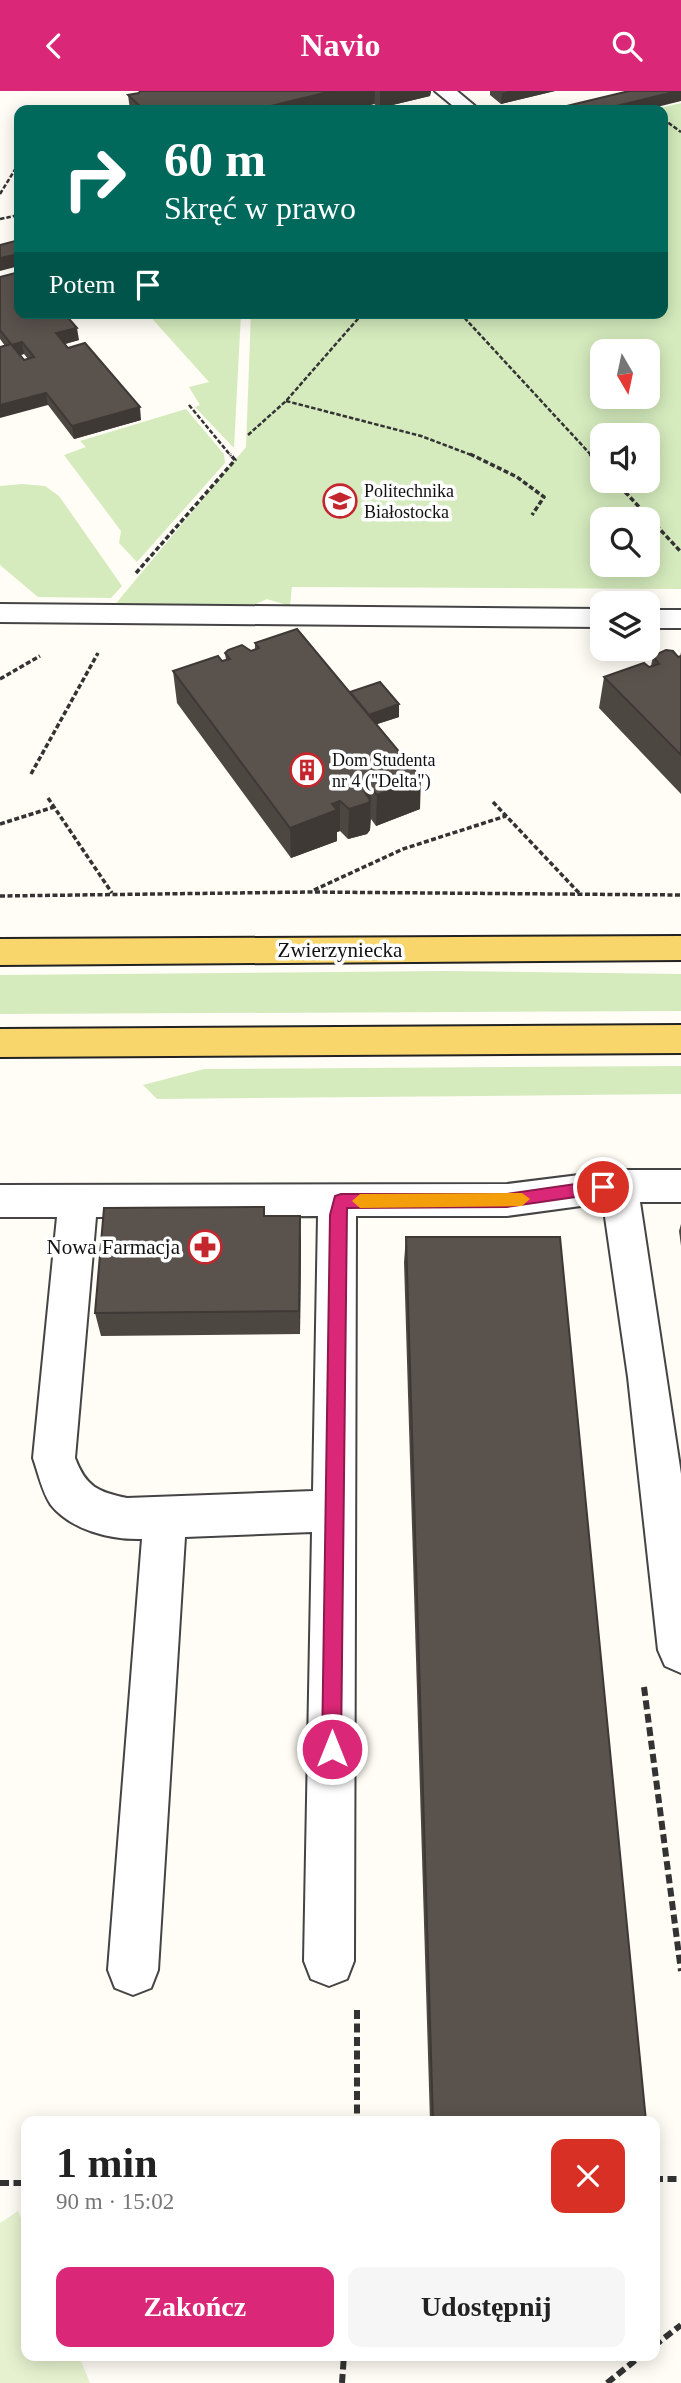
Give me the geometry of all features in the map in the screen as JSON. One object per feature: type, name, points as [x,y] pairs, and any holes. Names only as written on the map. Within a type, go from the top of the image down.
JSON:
[{"type":"main road","name":"Zwierzyniecka","points":[[0,953],[681,948]]},
{"type":"main road","points":[[0,1042],[681,1039]]},
{"type":"street","points":[[445,91],[465,105]]},
{"type":"street","points":[[0,613],[590,618]]},
{"type":"street","points":[[660,619],[681,619]]},
{"type":"street","points":[[0,1201],[507,1201],[619,1185],[681,1186]]},
{"type":"street","points":[[619,1185],[665,1377],[681,1650]]},
{"type":"street","points":[[78,1201],[54,1458],[66,1490],[89,1510],[127,1519],[334,1511]]},
{"type":"street","points":[[330,1961],[337,1215],[341,1201]]},
{"type":"street","points":[[133,1970],[165,1517]]},
{"type":"path","points":[[0,194],[14,171]]},
{"type":"path","points":[[248,435],[286,401],[358,319]]},
{"type":"path","points":[[466,319],[590,454]]},
{"type":"path","points":[[286,401],[463,449],[526,482],[544,497],[532,515]]},
{"type":"path","points":[[128,581],[235,460],[189,405]]},
{"type":"path","points":[[626,493],[681,552]]},
{"type":"path","points":[[32,774],[105,640],[141,613]]},
{"type":"path","points":[[0,680],[45,652]]},
{"type":"path","points":[[48,798],[112,893]]},
{"type":"path","points":[[493,802],[580,894]]},
{"type":"path","points":[[0,824],[54,807]]},
{"type":"path","points":[[310,892],[403,849],[506,816]]},
{"type":"path","points":[[0,896],[310,892],[681,895]]},
{"type":"path","points":[[660,2179],[681,2179]]},
{"type":"path","points":[[0,2183],[21,2183]]},
{"type":"path","points":[[660,2341],[681,2325]]},
{"type":"path","points":[[342,2383],[344,2361]]},
{"type":"path","points":[[607,2383],[635,2361]]},
{"type":"green space","points":[[681,103],[681,589],[292,587],[290,606],[267,599],[236,613],[108,613],[246,447],[251,319],[668,319],[668,106]]},
{"type":"green space","points":[[152,319],[241,319],[234,448],[195,407],[200,405],[189,387],[209,382]]},
{"type":"green space","points":[[186,409],[224,454],[225,463],[137,562],[119,543],[121,531],[64,455],[86,447],[80,441]]},
{"type":"green space","points":[[0,486],[45,486],[59,496],[122,586],[111,598],[38,597],[0,565]]},
{"type":"green space","points":[[446,971],[681,974],[681,1011],[0,1014],[0,975]]},
{"type":"green space","points":[[681,1066],[681,1094],[157,1099],[143,1085],[204,1069]]},
{"type":"green space","points":[[18,2211],[21,2218],[21,2361],[81,2361],[90,2383],[0,2383],[0,2223]]},
{"type":"building","points":[[332,91],[275,105],[139,105],[128,95]]},
{"type":"building","points":[[629,91],[678,91],[621,105],[571,105]]},
{"type":"building","points":[[14,241],[14,255],[0,258],[0,245]]},
{"type":"building","points":[[14,273],[14,319],[69,319],[77,328],[56,333],[68,348],[85,343],[140,407],[72,426],[46,393],[0,405],[0,347],[11,344],[24,360],[34,357],[22,342],[12,345],[0,330],[0,277]]},
{"type":"building","name":"Dom Studenta nr 4 (\"Delta\")","points":[[297,629],[421,778],[377,795],[371,788],[364,791],[370,800],[368,803],[349,809],[340,801],[332,804],[337,810],[290,828],[173,671],[218,656],[222,661],[230,659],[225,653],[228,650],[242,645],[251,651],[259,648],[255,643]]},
{"type":"building","points":[[673,651],[678,657],[681,656],[681,755],[604,677],[644,663],[649,667],[659,664],[657,661],[660,661],[660,653]]},
{"type":"building","points":[[380,682],[399,704],[369,715],[350,692]]},
{"type":"building","points":[[264,1207],[264,1216],[300,1216],[299,1311],[95,1313],[104,1208]]},
{"type":"building","points":[[406,1237],[560,1237],[646,2116],[433,2116]]},
{"type":"slow traffic","points":[[360,1201],[522,1199]]},
{"type":"place","name":"Politechnika Białostocka","points":[[340,501]]},
{"type":"place","name":"Dom Studenta nr 4 (\"Delta\")","points":[[307,770]]},
{"type":"place","name":"Nowa Farmacja","points":[[205,1247]]},
{"type":"route","points":[[332,1749],[337,1215],[341,1201],[507,1201],[603,1187]]}]
